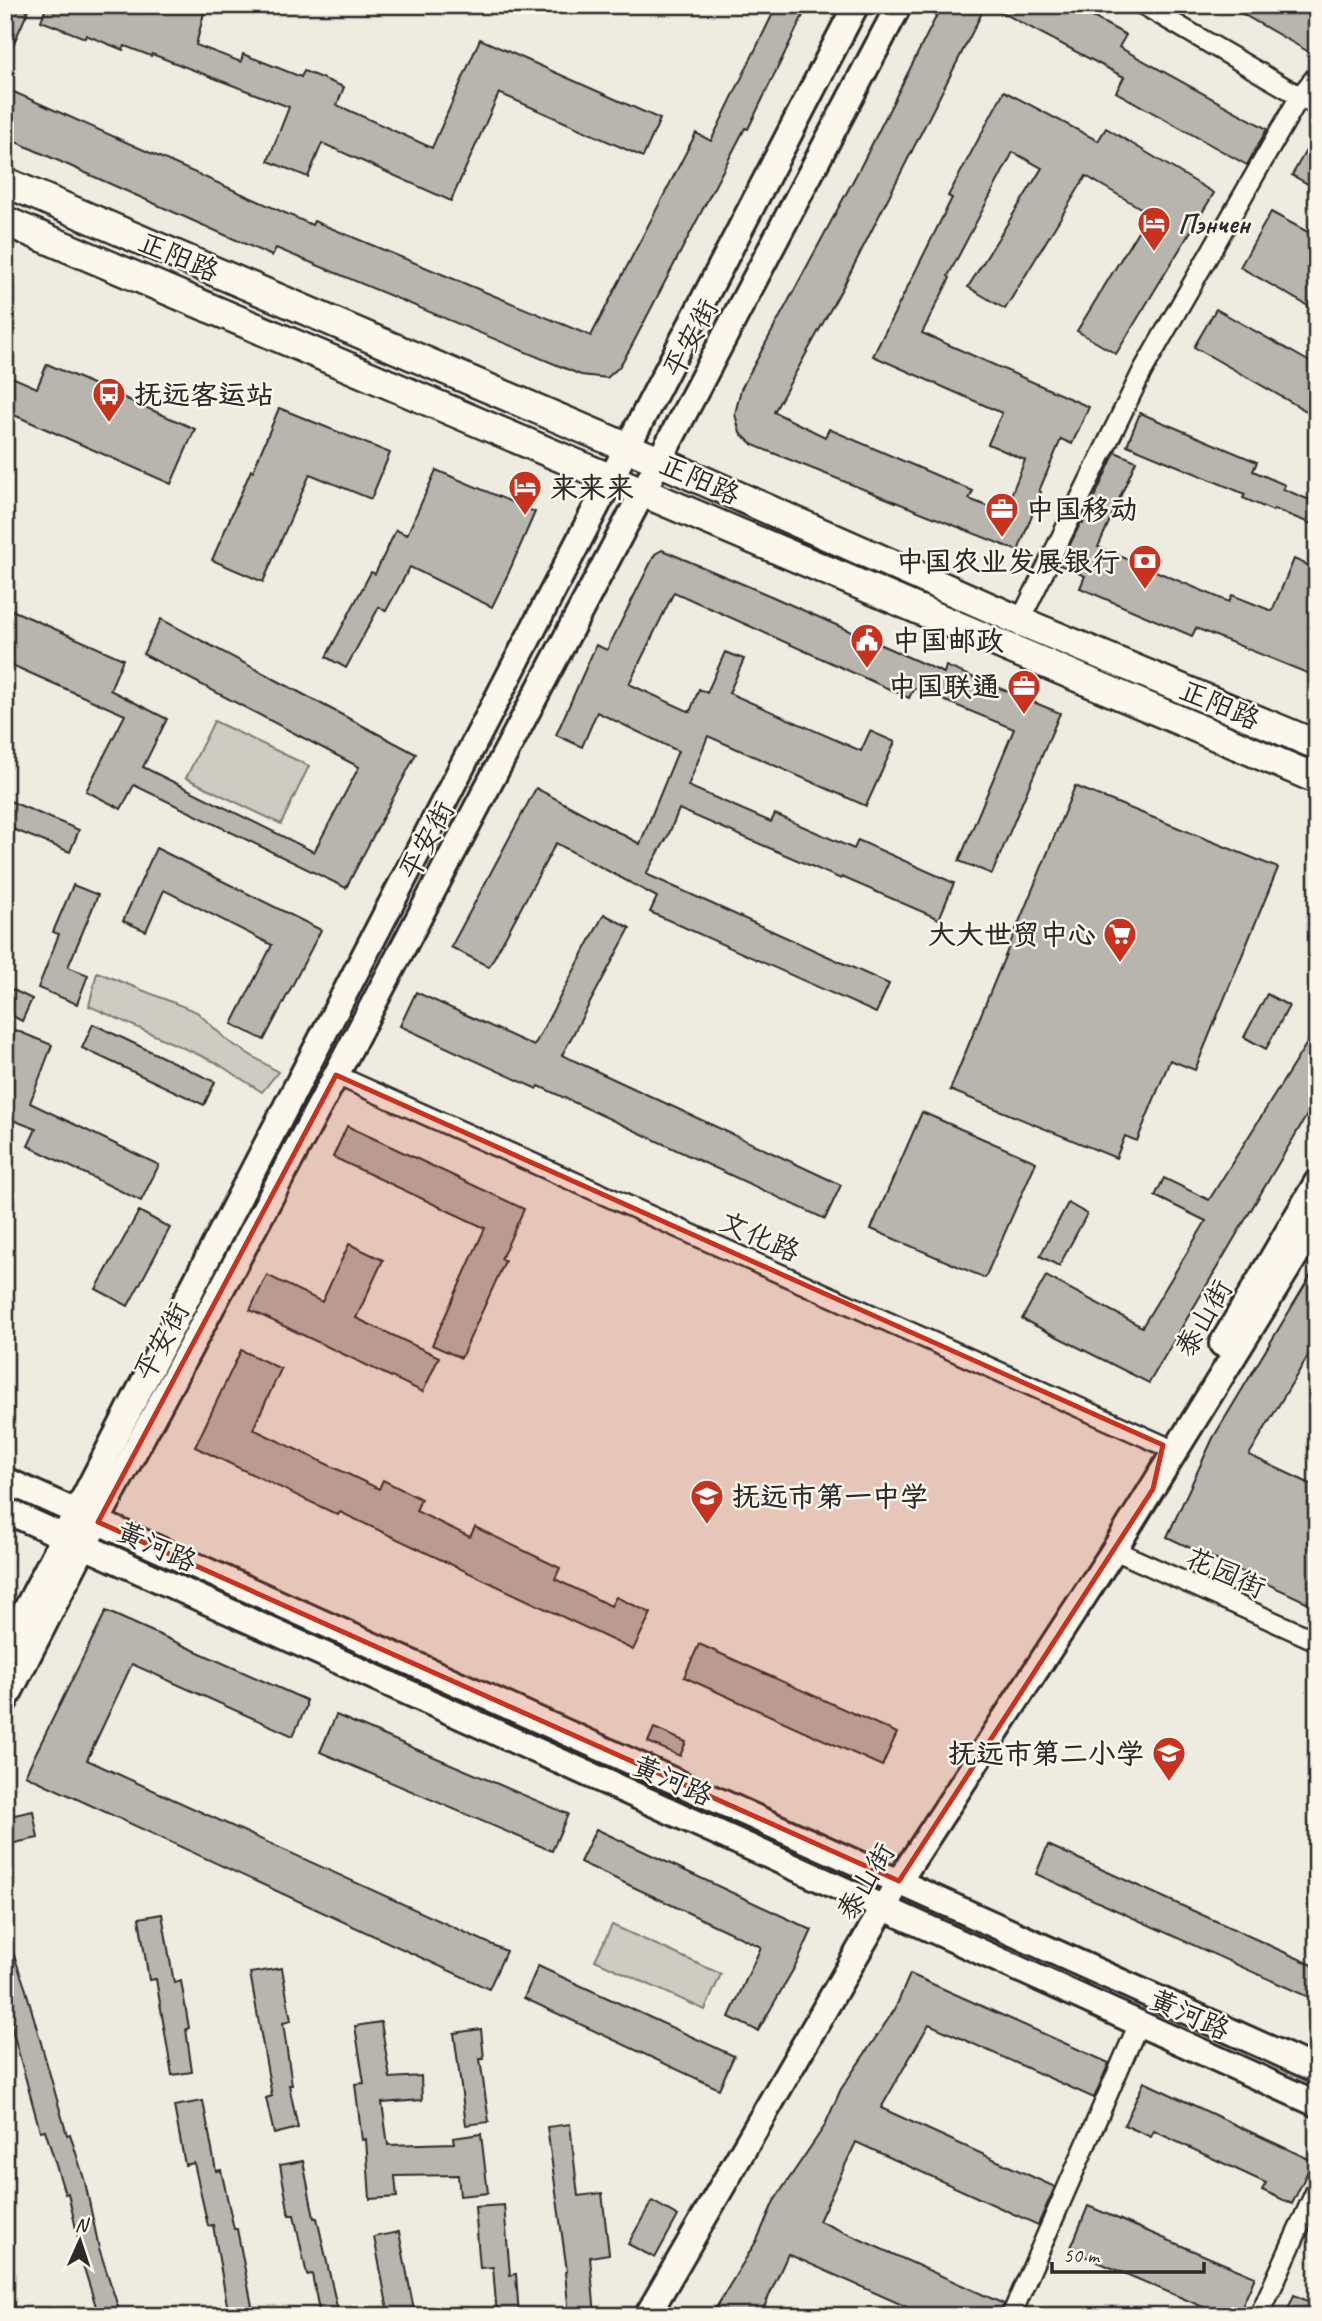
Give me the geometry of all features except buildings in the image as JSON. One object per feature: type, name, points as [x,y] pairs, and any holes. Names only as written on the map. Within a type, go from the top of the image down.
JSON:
[{"type":"main road","name":"平安街","points":[[5,1701],[74,1541],[76,1511],[629,448],[856,5]]},
{"type":"main road","name":"平安街","points":[[5,1650],[74,1541],[98,1522],[899,5]]},
{"type":"main road","name":"正阳路","points":[[5,181],[659,461],[1020,621],[1317,745]]},
{"type":"main road","name":"正阳路","points":[[5,221],[1317,779]]},
{"type":"main road","name":"泰山街","points":[[1153,1489],[1163,1446],[1317,1182]]},
{"type":"main road","name":"泰山街","points":[[648,2316],[899,1881],[1153,1489],[1317,1221]]},
{"type":"main road","name":"黄河路","points":[[5,1480],[1317,2070]]},
{"type":"main road","name":"黄河路","points":[[5,1510],[1317,2104]]},
{"type":"street","points":[[1143,5],[1317,106]]},
{"type":"street","points":[[1020,621],[1143,370],[1300,96],[1317,75]]},
{"type":"street","name":"文化路","points":[[336,1075],[1163,1446]]},
{"type":"street","name":"花园街","points":[[1114,1550],[1317,1641]]},
{"type":"street","points":[[1012,2316],[1139,2023]]},
{"type":"street","points":[[1259,2316],[1317,2188]]},
{"type":"highlighted area","points":[[336,1075],[1163,1445],[1153,1489],[899,1881],[98,1522]]},
{"type":"shaded area","points":[[214,721],[309,766],[281,824],[186,778]]},
{"type":"shaded area","points":[[97,972],[197,1012],[228,1041],[278,1072],[262,1092],[215,1062],[89,1006]]},
{"type":"shaded area","points":[[612,1925],[721,1974],[705,2010],[595,1960]]},
{"type":"place","name":"Пэнчен","points":[[1154,253]]},
{"type":"place","name":"抚远客运站","points":[[109,424]]},
{"type":"place","name":"来来来","points":[[525,517]]},
{"type":"place","name":"中国移动","points":[[1002,539]]},
{"type":"place","name":"中国农业发展银行","points":[[1145,591]]},
{"type":"place","name":"中国邮政","points":[[867,670]]},
{"type":"place","name":"中国联通","points":[[1024,716]]},
{"type":"place","name":"大大世贸中心","points":[[1120,964]]},
{"type":"place","name":"抚远市第一中学","points":[[707,1526]]},
{"type":"place","name":"抚远市第二小学","points":[[1169,1783]]}]
